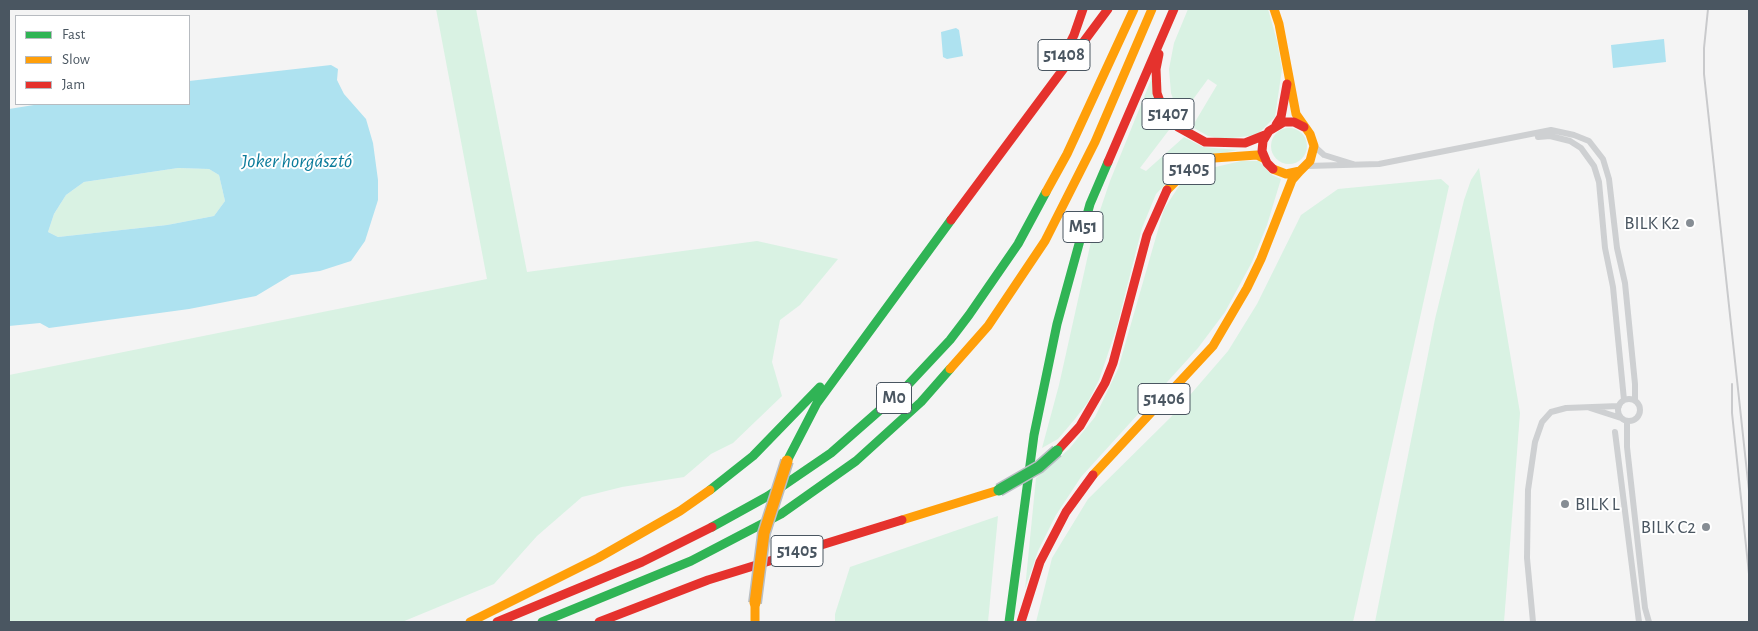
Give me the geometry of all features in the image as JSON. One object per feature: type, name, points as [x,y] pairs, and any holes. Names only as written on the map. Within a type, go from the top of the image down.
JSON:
[{"type":"main road","name":"51408","points":[[1041,100],[1074,35],[1083,9]]},
{"type":"main road","points":[[755,622],[755,603],[764,533],[787,461],[817,403],[855,348],[1108,9]]},
{"type":"main road","name":"M0","points":[[496,622],[642,562],[751,506],[831,453],[898,394],[950,340],[996,279],[1018,244],[1067,154],[1134,9]]},
{"type":"main road","name":"M0","points":[[542,622],[691,561],[781,514],[856,461],[921,402],[988,326],[1045,241],[1095,142],[1152,9]]},
{"type":"main road","points":[[1164,30],[1174,9]]},
{"type":"main road","points":[[1274,9],[1279,24],[1296,114],[1310,134],[1314,146]]},
{"type":"main road","name":"51407","points":[[1164,30],[1156,69],[1157,93],[1172,122],[1190,135],[1205,142],[1245,143],[1265,135]]},
{"type":"main road","name":"M51","points":[[1009,622],[1034,435],[1057,324],[1079,239],[1090,204],[1164,30]]},
{"type":"main road","points":[[1288,79],[1281,117],[1276,125],[1265,135],[1262,146],[1265,159],[1270,167],[1280,172],[1293,173],[1303,168]]},
{"type":"main road","points":[[1276,125],[1289,122],[1304,127]]},
{"type":"main road","name":"51406","points":[[1021,622],[1040,562],[1066,512],[1100,466],[1213,346],[1231,318],[1254,274],[1292,180],[1313,156],[1314,146]]},
{"type":"main road","name":"51405","points":[[599,622],[726,574],[999,490],[1032,471],[1057,451],[1080,426],[1105,383],[1148,234],[1166,191],[1186,171],[1214,158],[1257,155],[1265,159]]},
{"type":"main road","points":[[470,622],[598,558],[673,516],[714,488],[776,435],[855,348]]},
{"type":"street","points":[[1303,168],[1359,165],[1416,158],[1551,130],[1574,135],[1589,141],[1603,159],[1609,180],[1618,248],[1625,283],[1635,400],[1640,407],[1639,414],[1634,420],[1579,407]]},
{"type":"street","points":[[1522,137],[1550,136],[1570,141],[1582,148],[1594,166],[1599,182],[1605,248],[1613,287],[1624,400],[1619,406],[1566,408],[1548,414],[1542,422],[1535,442],[1528,490],[1527,558],[1533,622]]},
{"type":"street","points":[[1314,146],[1324,155],[1359,165]]},
{"type":"street","points":[[1624,400],[1635,400]]},
{"type":"street","points":[[1619,406],[1624,419],[1645,608],[1649,622]]},
{"type":"street","points":[[1615,432],[1640,622]]},
{"type":"green space","points":[[436,9],[476,9],[527,272],[757,241],[838,259],[800,305],[780,320],[772,362],[782,396],[733,443],[711,454],[684,477],[622,487],[582,497],[537,536],[494,584],[402,622],[9,622],[9,375],[487,279]]},
{"type":"green space","points":[[1188,9],[1268,9],[1282,69],[1275,117],[1257,135],[1224,139],[1208,136],[1194,128],[1195,122],[1217,85],[1208,79],[1183,113],[1177,110],[1171,93],[1169,69],[1174,43]]},
{"type":"green space","points":[[1153,75],[1172,126],[1140,168],[1146,171],[1184,137],[1203,147],[1238,150],[1195,158],[1179,170],[1156,194],[1142,228],[1116,330],[1099,380],[1088,402],[1075,419],[1058,439],[1042,448],[1059,385],[1094,228],[1110,181]]},
{"type":"green space","points":[[1289,128],[1296,129],[1302,133],[1306,139],[1306,153],[1302,159],[1296,163],[1289,164],[1282,163],[1276,159],[1272,153],[1271,146],[1272,139],[1276,133],[1282,129]]},
{"type":"green space","points":[[1241,161],[1259,161],[1272,175],[1281,179],[1267,225],[1252,262],[1225,312],[1198,348],[1081,477],[1056,515],[1038,551],[1025,589],[1036,478],[1069,449],[1095,417],[1118,369],[1164,209],[1181,183],[1203,170]]},
{"type":"green space","points":[[178,168],[209,169],[219,175],[225,201],[214,216],[167,225],[58,237],[48,232],[54,214],[66,195],[84,182]]},
{"type":"green space","points":[[1479,168],[1520,413],[1504,622],[1375,622],[1435,319],[1464,200],[1471,180]]},
{"type":"green space","points":[[1441,179],[1449,186],[1353,622],[1036,622],[1052,558],[1088,499],[1171,417],[1228,351],[1257,304],[1301,215],[1338,189]]},
{"type":"green space","points":[[998,516],[988,622],[835,622],[835,614],[850,567]]},
{"type":"water","points":[[956,28],[959,30],[963,56],[947,59],[943,57],[941,32]]},
{"type":"water","points":[[1664,39],[1666,62],[1613,68],[1611,45]]},
{"type":"water","name":"Joker horgásztó","points":[[331,65],[338,69],[337,80],[344,94],[366,119],[373,143],[378,180],[378,200],[365,241],[351,261],[320,271],[291,275],[256,296],[189,309],[49,328],[40,323],[9,326],[9,109],[34,105],[190,105],[190,81]],"holes":[[[178,168],[209,169],[219,175],[225,201],[214,216],[167,225],[58,237],[48,232],[54,214],[66,195],[84,182]]]},
{"type":"railway","points":[[1708,9],[1704,48],[1704,74],[1749,491]]},
{"type":"railway","points":[[1732,384],[1732,413],[1749,574]]},
{"type":"traffic: fast","points":[[1009,622],[1034,435],[1057,324],[1090,204],[1108,162]]},
{"type":"traffic: fast","points":[[712,527],[768,496],[831,453],[905,388],[950,340],[969,315],[1018,244],[1046,192]]},
{"type":"traffic: fast","points":[[787,461],[817,403],[951,220]]},
{"type":"traffic: fast","points":[[542,622],[691,561],[781,514],[856,461],[921,402],[950,369]]},
{"type":"traffic: fast","points":[[710,490],[753,456],[820,387]]},
{"type":"traffic: fast","points":[[999,490],[1039,467],[1057,451]]},
{"type":"traffic: slow","points":[[1046,192],[1067,154],[1134,9]]},
{"type":"traffic: slow","points":[[950,369],[988,326],[1045,241],[1095,142],[1152,9]]},
{"type":"traffic: slow","points":[[1273,169],[1286,174],[1300,171],[1310,161],[1314,146],[1310,134],[1296,114],[1279,24],[1274,9]]},
{"type":"traffic: slow","points":[[1167,190],[1186,171],[1214,158],[1257,155],[1265,159]]},
{"type":"traffic: slow","points":[[1093,475],[1213,346],[1247,288],[1261,259],[1292,180],[1300,171]]},
{"type":"traffic: slow","points":[[755,603],[764,533],[787,461]]},
{"type":"traffic: slow","points":[[470,622],[598,558],[680,511],[710,490]]},
{"type":"traffic: slow","points":[[902,520],[999,490]]},
{"type":"traffic: slow","points":[[755,603],[755,622]]},
{"type":"traffic: jam","points":[[1058,67],[1074,35],[1083,9]]},
{"type":"traffic: jam","points":[[951,220],[1108,9]]},
{"type":"traffic: jam","points":[[1108,162],[1174,9]]},
{"type":"traffic: jam","points":[[1159,54],[1156,69],[1157,93],[1161,104],[1178,127],[1205,142],[1245,143],[1265,135]]},
{"type":"traffic: jam","points":[[1276,125],[1281,117],[1287,84]]},
{"type":"traffic: jam","points":[[1273,169],[1267,163],[1262,151],[1263,141],[1269,131],[1284,122],[1294,122],[1304,127]]},
{"type":"traffic: jam","points":[[1057,451],[1080,426],[1105,383],[1113,363],[1147,235],[1167,190]]},
{"type":"traffic: jam","points":[[1021,622],[1040,562],[1066,512],[1093,475]]},
{"type":"traffic: jam","points":[[599,622],[708,580],[902,520]]},
{"type":"traffic: jam","points":[[497,622],[642,562],[712,527]]},
{"type":"place","name":"BILK K2","points":[[1690,223]]},
{"type":"place","name":"BILK L","points":[[1565,504]]},
{"type":"place","name":"BILK C2","points":[[1706,527]]}]
